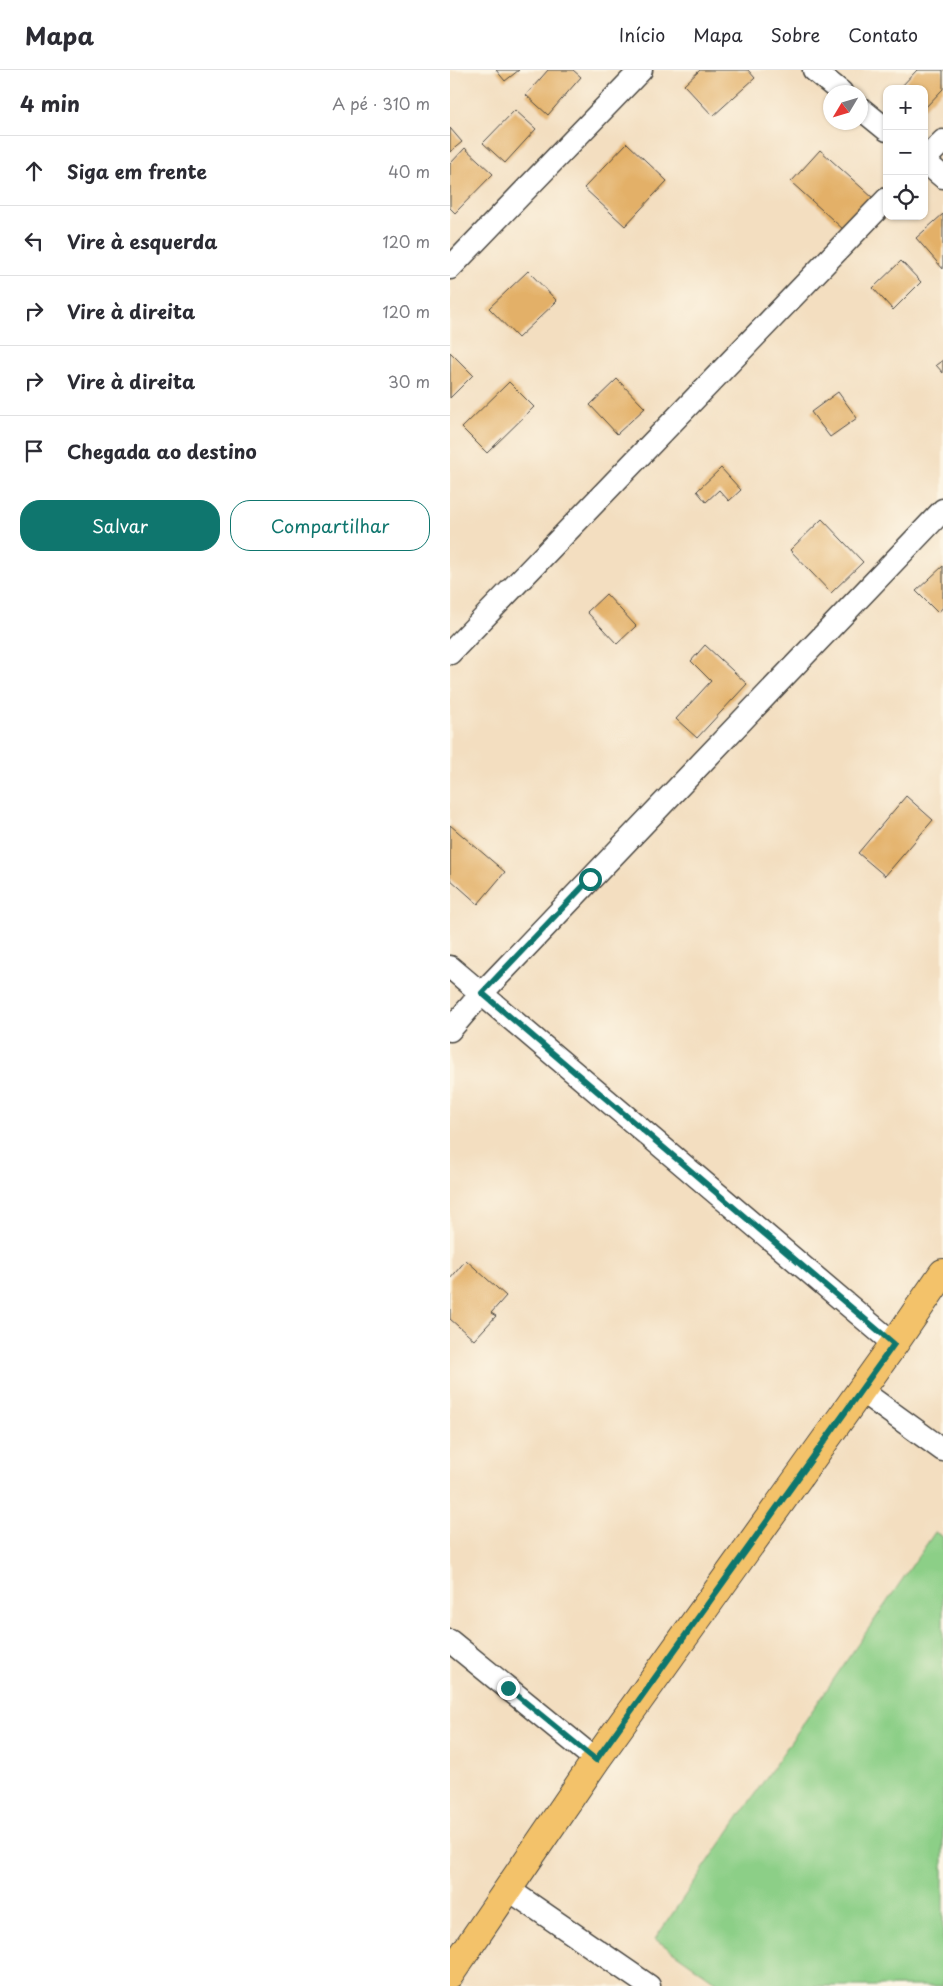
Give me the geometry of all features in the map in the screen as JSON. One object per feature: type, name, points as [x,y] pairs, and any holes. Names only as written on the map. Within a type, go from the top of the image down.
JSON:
[{"type":"main road","points":[[450,1974],[596,1760],[943,1273]]},
{"type":"street","points":[[450,268],[641,70]]},
{"type":"street","points":[[814,70],[832,85]]},
{"type":"street","points":[[868,115],[883,127]]},
{"type":"street","points":[[928,157],[943,141]]},
{"type":"street","points":[[928,164],[943,177]]},
{"type":"street","points":[[450,653],[883,203]]},
{"type":"street","points":[[450,1030],[482,993],[943,510]]},
{"type":"street","points":[[450,967],[894,1344]]},
{"type":"street","points":[[860,1390],[943,1450]]},
{"type":"street","points":[[450,1641],[596,1760]]},
{"type":"street","points":[[508,1889],[649,1986]]},
{"type":"green space","points":[[935,1532],[943,1537],[943,1986],[722,1986],[655,1939]]},
{"type":"building","points":[[496,70],[519,70],[505,81]]},
{"type":"building","points":[[548,70],[573,70],[581,77],[548,115],[526,95]]},
{"type":"building","points":[[700,70],[748,70],[755,78],[713,116],[684,85]]},
{"type":"building","points":[[917,70],[943,70],[943,89],[928,105],[928,85],[903,85]]},
{"type":"building","points":[[515,110],[536,129],[505,163],[483,143]]},
{"type":"building","points":[[450,128],[462,142],[450,152]]},
{"type":"building","points":[[627,143],[667,181],[625,226],[584,188]]},
{"type":"building","points":[[465,148],[493,174],[455,213],[450,208],[450,164]]},
{"type":"building","points":[[820,150],[873,198],[844,230],[791,182]]},
{"type":"building","points":[[943,214],[943,269],[916,238]]},
{"type":"building","points":[[901,261],[921,282],[893,310],[873,288]]},
{"type":"building","points":[[528,271],[557,301],[518,338],[489,308]]},
{"type":"building","points":[[450,352],[473,375],[450,398]]},
{"type":"building","points":[[943,360],[943,373],[936,365]]},
{"type":"building","points":[[617,379],[645,408],[617,434],[590,405]]},
{"type":"building","points":[[509,382],[534,407],[487,453],[462,428]]},
{"type":"building","points":[[838,392],[857,418],[830,437],[811,412]]},
{"type":"building","points":[[721,468],[741,490],[729,501],[719,490],[706,502],[697,491]]},
{"type":"building","points":[[822,519],[863,562],[831,593],[790,550]]},
{"type":"building","points":[[943,566],[943,607],[938,613],[916,591]]},
{"type":"building","points":[[606,594],[636,626],[617,644],[587,612]]},
{"type":"building","points":[[705,645],[747,684],[697,738],[676,719],[711,681],[691,661]]},
{"type":"building","points":[[906,796],[933,820],[885,876],[858,853]]},
{"type":"building","points":[[450,825],[505,872],[478,904],[450,879]]},
{"type":"building","points":[[466,1260],[506,1296],[491,1313],[496,1316],[474,1340],[450,1319],[450,1279]]},
{"type":"route","points":[[508,1688],[596,1760],[894,1344],[482,993],[590,879]]}]
